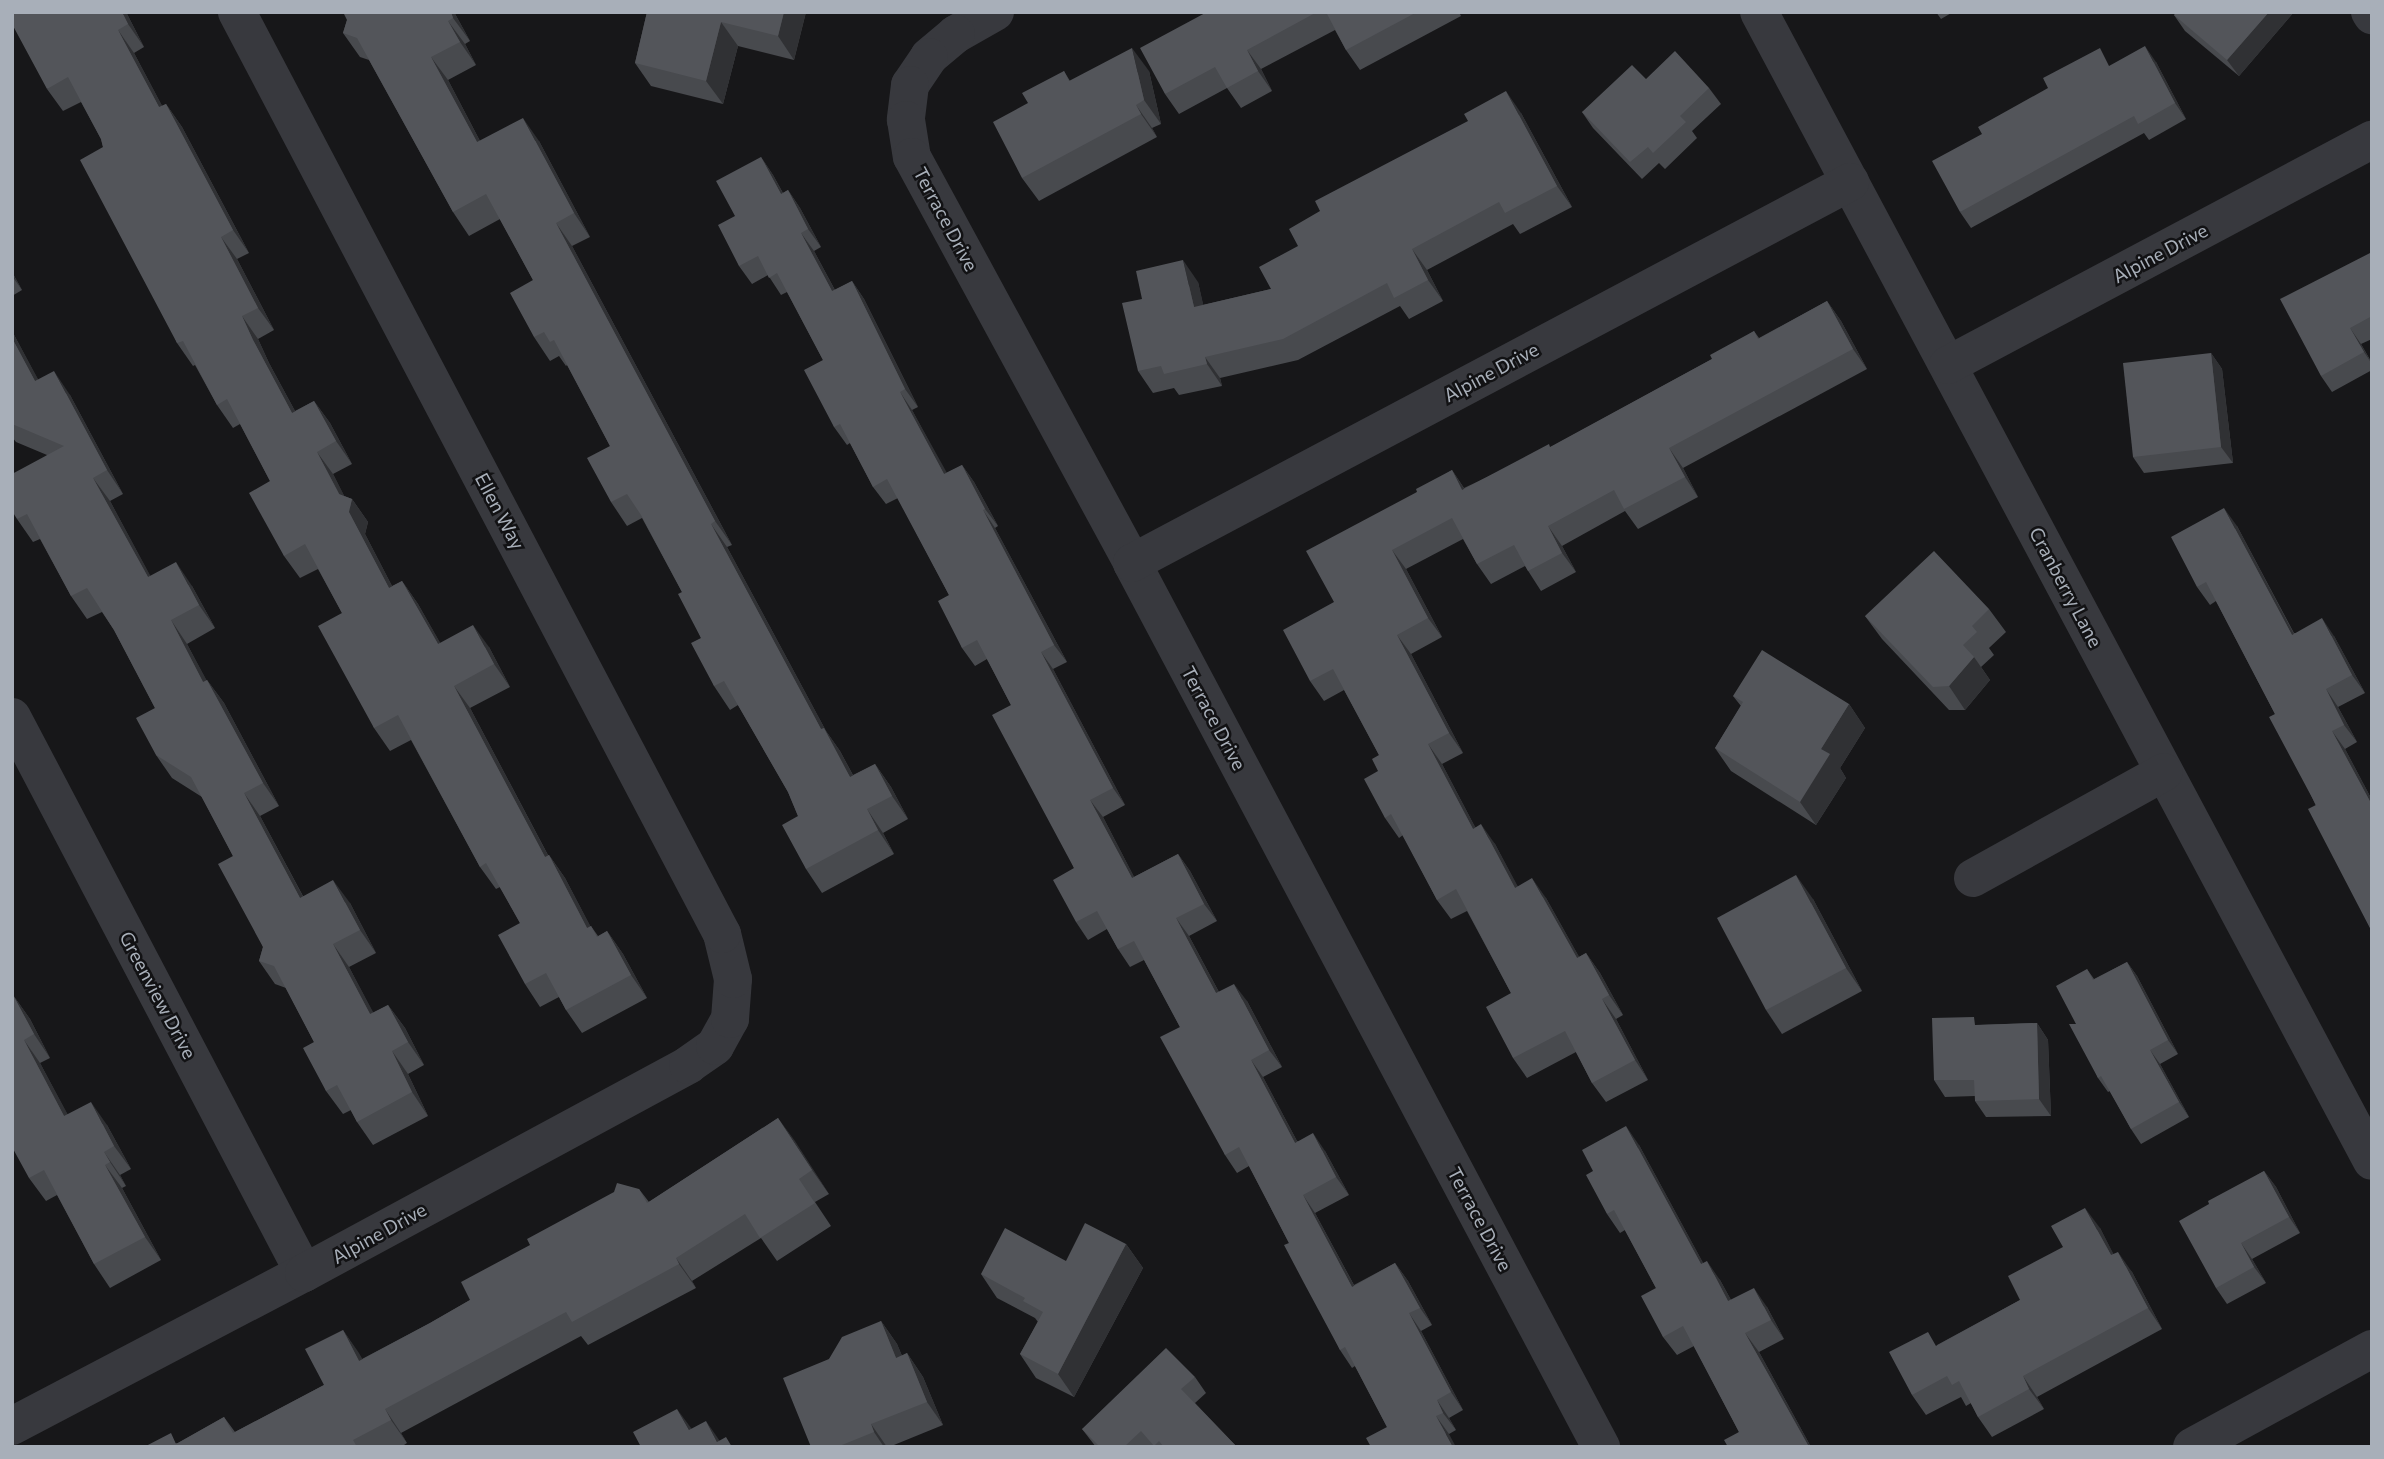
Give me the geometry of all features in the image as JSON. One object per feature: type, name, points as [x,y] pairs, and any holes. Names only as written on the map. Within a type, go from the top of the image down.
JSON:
[{"type":"street","name":"Ellen Way","points":[[237,12],[722,934],[733,979],[730,1019]]},
{"type":"street","name":"Terrace Drive","points":[[995,12],[956,33],[929,57],[910,85],[906,120],[912,157],[1132,563],[1601,1447]]},
{"type":"street","name":"Cranberry Lane","points":[[1759,12],[2372,1161]]},
{"type":"street","name":"Alpine Drive","points":[[1948,366],[2372,140]]},
{"type":"street","name":"Alpine Drive","points":[[1132,563],[1850,182]]},
{"type":"street","name":"Greenview Drive","points":[[12,717],[304,1273]]},
{"type":"street","points":[[1973,878],[2164,772]]},
{"type":"street","name":"Alpine Drive","points":[[12,1426],[304,1273],[688,1065],[715,1046],[730,1019]]},
{"type":"street","points":[[2192,1447],[2372,1349]]},
{"type":"building","points":[[12,12],[122,12],[128,24],[118,30],[159,107],[166,104],[233,230],[221,237],[258,308],[242,316],[253,340],[292,413],[314,401],[336,441],[317,452],[339,494],[352,499],[349,512],[389,588],[402,581],[438,644],[473,625],[494,664],[454,686],[545,857],[549,855],[587,928],[591,926],[597,937],[607,931],[631,975],[566,1010],[546,973],[525,984],[498,935],[520,923],[486,863],[480,867],[398,715],[374,728],[318,626],[342,613],[305,544],[284,556],[249,493],[270,481],[227,399],[217,405],[183,341],[177,343],[80,160],[103,147],[68,77],[47,89],[12,24]]},
{"type":"building","points":[[343,12],[451,12],[453,18],[448,21],[460,42],[431,57],[477,142],[523,118],[574,213],[556,223],[715,521],[711,524],[821,729],[824,728],[850,777],[875,764],[892,796],[867,809],[878,830],[806,869],[782,825],[798,816],[788,792],[724,681],[714,686],[691,643],[701,638],[678,594],[682,592],[641,515],[627,494],[611,502],[587,458],[610,446],[554,340],[550,342],[544,332],[534,337],[510,293],[533,280],[486,194],[453,212],[357,38],[343,33],[347,20]]},
{"type":"building","points":[[647,12],[784,12],[778,36],[721,22],[706,81],[635,63]]},
{"type":"building","points":[[1207,12],[1317,12],[1247,50],[1258,71],[1227,88],[1215,67],[1165,94],[1140,48]]},
{"type":"building","points":[[1326,12],[1417,12],[1346,50]]},
{"type":"building","points":[[2176,12],[2269,12],[2227,60],[2174,15]]},
{"type":"building","points":[[2145,46],[2175,103],[2138,124],[2134,116],[1960,212],[1932,161],[1982,134],[1978,127],[2048,88],[2043,78],[2100,48],[2109,66]]},
{"type":"building","points":[[1132,48],[1144,100],[1136,105],[1141,114],[1022,178],[993,122],[1028,103],[1022,93],[1064,71],[1069,81]]},
{"type":"building","points":[[1675,51],[1709,88],[1680,116],[1686,122],[1653,153],[1648,147],[1630,162],[1582,112],[1632,65],[1646,79]]},
{"type":"building","points":[[1506,91],[1557,186],[1505,213],[1499,202],[1412,249],[1428,280],[1394,298],[1387,283],[1283,339],[1205,357],[1207,364],[1164,374],[1161,366],[1138,371],[1122,303],[1142,299],[1136,271],[1183,260],[1194,307],[1271,289],[1259,267],[1298,246],[1289,229],[1320,211],[1315,201],[1468,121],[1464,114]]},
{"type":"building","points":[[761,157],[781,194],[788,190],[808,229],[801,233],[832,291],[852,281],[905,389],[900,392],[944,474],[962,465],[985,509],[983,510],[1054,645],[1041,652],[1113,788],[1090,800],[1132,878],[1178,854],[1204,904],[1176,918],[1216,993],[1234,984],[1269,1050],[1251,1060],[1295,1143],[1313,1133],[1336,1177],[1303,1195],[1352,1287],[1395,1263],[1420,1308],[1409,1313],[1451,1392],[1437,1400],[1443,1413],[1436,1416],[1453,1447],[1371,1447],[1366,1438],[1387,1427],[1345,1347],[1340,1350],[1304,1283],[1284,1245],[1289,1243],[1239,1147],[1225,1155],[1160,1037],[1180,1027],[1134,941],[1118,949],[1097,911],[1076,922],[1053,880],[1074,868],[992,715],[1011,705],[977,640],[962,648],[938,601],[949,595],[887,479],[873,487],[840,424],[834,427],[804,370],[823,360],[777,273],[769,278],[758,256],[739,266],[718,225],[735,216],[716,181]]},
{"type":"building","points":[[2372,252],[2372,316],[2350,328],[2364,352],[2321,376],[2280,299]]},
{"type":"building","points":[[1827,301],[1853,349],[1669,448],[1685,477],[1624,509],[1614,490],[1548,526],[1562,553],[1528,571],[1514,545],[1477,564],[1452,518],[1392,550],[1428,618],[1397,635],[1449,733],[1428,744],[1473,829],[1481,824],[1515,888],[1532,878],[1577,958],[1586,953],[1609,995],[1602,999],[1635,1060],[1592,1083],[1565,1031],[1513,1058],[1486,1007],[1511,993],[1456,889],[1437,900],[1391,814],[1385,818],[1364,779],[1378,771],[1372,759],[1379,755],[1333,669],[1310,681],[1283,630],[1334,602],[1306,551],[1417,492],[1416,489],[1452,470],[1462,490],[1549,444],[1550,447],[1712,359],[1710,355],[1754,331],[1758,339]]},
{"type":"building","points":[[12,338],[35,381],[54,371],[107,470],[93,478],[148,577],[176,562],[199,605],[171,620],[203,682],[207,680],[263,783],[244,793],[300,898],[333,880],[360,930],[333,944],[370,1014],[388,1005],[408,1042],[392,1051],[412,1092],[357,1122],[337,1085],[326,1091],[303,1048],[314,1042],[274,966],[259,961],[263,947],[218,864],[233,856],[191,777],[156,755],[136,718],[155,708],[114,630],[87,588],[71,596],[27,514],[17,519],[12,511],[12,474],[64,446],[12,424]]},
{"type":"building","points":[[2211,353],[2221,447],[2133,457],[2123,363]]},
{"type":"building","points":[[2224,508],[2292,635],[2322,618],[2352,675],[2326,689],[2344,725],[2332,731],[2372,805],[2372,932],[2308,809],[2316,805],[2269,717],[2275,714],[2206,582],[2197,587],[2171,537]]},
{"type":"building","points":[[1934,551],[1989,609],[1972,626],[1977,632],[1963,645],[1974,657],[1949,686],[1933,687],[1865,616]]},
{"type":"building","points":[[1762,650],[1849,704],[1821,749],[1830,754],[1800,802],[1715,748],[1743,702],[1733,696]]},
{"type":"building","points":[[1796,875],[1846,968],[1766,1010],[1717,918]]},
{"type":"building","points":[[2127,962],[2168,1040],[2150,1050],[2179,1102],[2131,1129],[2101,1076],[2098,1078],[2069,1024],[2076,1024],[2056,986],[2087,969],[2093,980]]},
{"type":"building","points":[[13,995],[34,1034],[24,1040],[64,1116],[91,1102],[114,1146],[104,1152],[110,1162],[105,1165],[145,1237],[94,1264],[44,1170],[29,1178],[12,1147]]},
{"type":"building","points":[[1974,1017],[1975,1025],[2037,1023],[2039,1099],[1975,1101],[1974,1080],[1934,1080],[1932,1018]]},
{"type":"building","points":[[778,1118],[812,1170],[799,1179],[815,1203],[760,1238],[745,1214],[676,1258],[679,1264],[572,1322],[566,1312],[385,1409],[391,1420],[353,1440],[357,1447],[144,1447],[171,1433],[176,1444],[224,1417],[233,1433],[324,1385],[305,1349],[343,1330],[359,1361],[470,1300],[461,1282],[530,1245],[527,1239],[614,1192],[617,1183],[639,1189],[647,1203]]},
{"type":"building","points":[[1626,1126],[1701,1264],[1707,1261],[1728,1301],[1754,1288],[1771,1320],[1745,1333],[1809,1447],[1728,1447],[1724,1440],[1739,1432],[1683,1326],[1663,1337],[1641,1296],[1656,1288],[1614,1210],[1607,1214],[1586,1175],[1593,1171],[1582,1150]]},
{"type":"building","points":[[2264,1171],[2289,1217],[2241,1243],[2254,1267],[2216,1288],[2179,1221],[2209,1204],[2208,1201]]},
{"type":"building","points":[[2085,1208],[2111,1255],[2118,1252],[2148,1308],[2023,1376],[2029,1389],[1978,1417],[1959,1381],[1952,1385],[1947,1376],[1912,1395],[1889,1352],[1928,1332],[1936,1346],[2020,1300],[2008,1276],[2063,1247],[2051,1226]]},
{"type":"building","points":[[1085,1223],[1126,1244],[1058,1374],[1020,1354],[1043,1312],[1023,1301],[1025,1298],[981,1274],[1005,1228],[1066,1261]]},
{"type":"building","points":[[881,1321],[896,1358],[907,1353],[927,1402],[871,1424],[874,1432],[837,1447],[811,1447],[783,1378],[829,1359],[842,1337]]},
{"type":"building","points":[[1166,1348],[1195,1377],[1181,1389],[1237,1447],[1164,1447],[1159,1441],[1154,1446],[1141,1431],[1124,1447],[1100,1447],[1082,1429]]},
{"type":"building","points":[[677,1409],[689,1430],[706,1421],[717,1442],[726,1437],[732,1447],[641,1447],[633,1432]]}]
